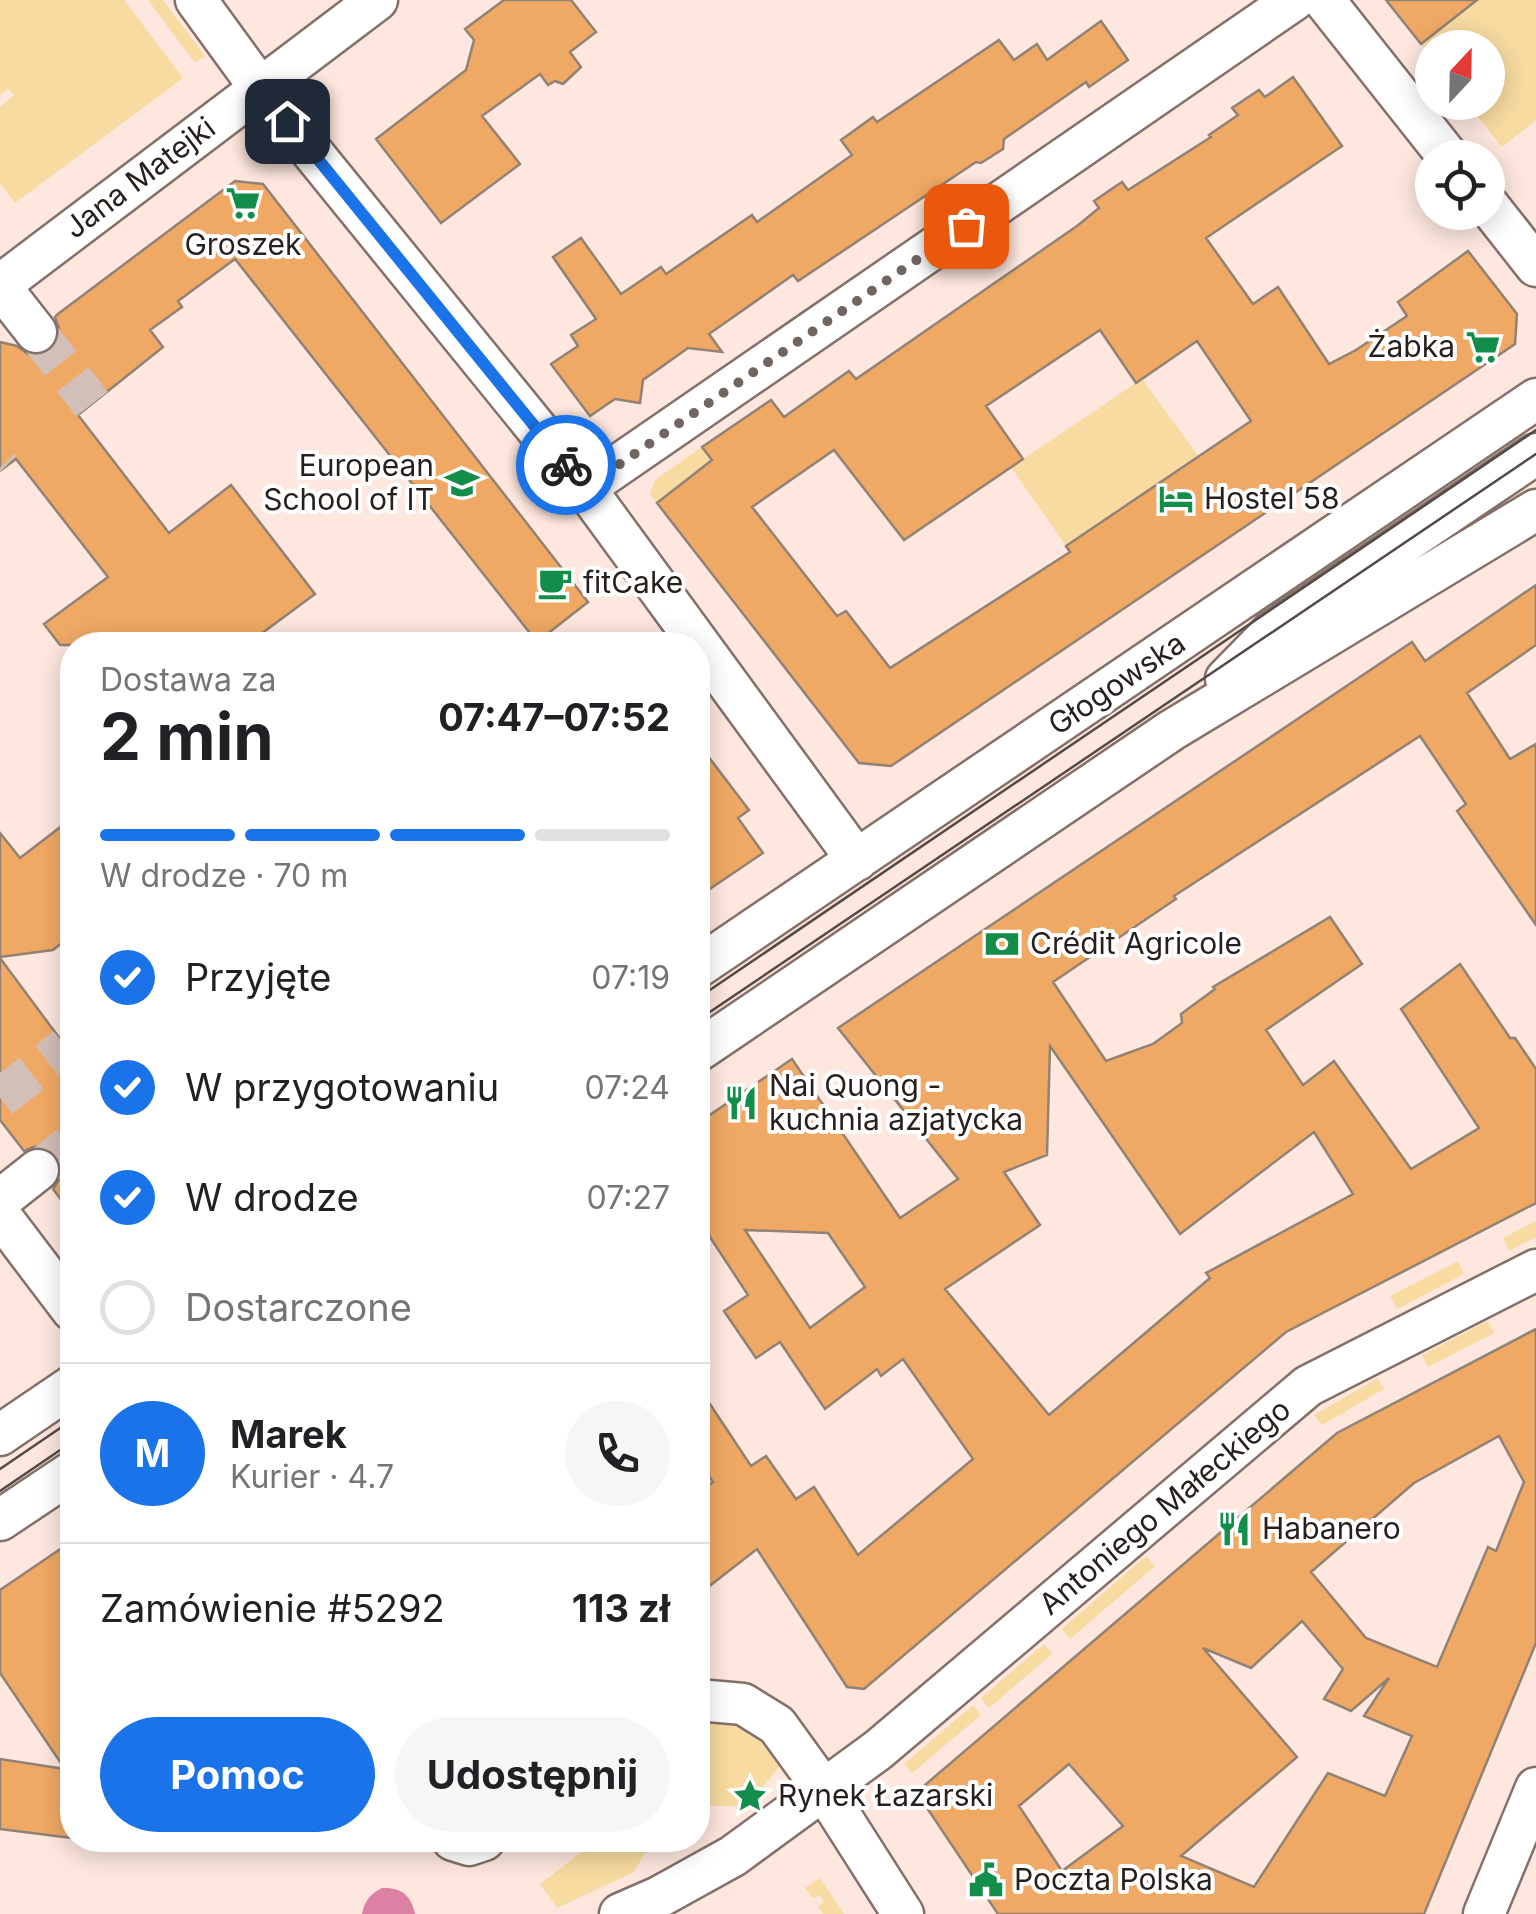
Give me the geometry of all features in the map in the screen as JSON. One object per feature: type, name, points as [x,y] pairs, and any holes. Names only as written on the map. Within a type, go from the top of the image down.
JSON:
[{"type":"street","points":[[196,0],[260,88],[585,488],[690,632]]},
{"type":"street","name":"Jana Matejki","points":[[0,286],[377,0]]},
{"type":"street","points":[[585,488],[1294,0]]},
{"type":"street","points":[[1324,0],[1435,140]]},
{"type":"street","points":[[1505,227],[1536,266]]},
{"type":"street","points":[[0,286],[36,332]]},
{"type":"street","name":"Głogowska","points":[[710,960],[1536,399]]},
{"type":"street","points":[[1172,730],[1271,633],[1536,454]]},
{"type":"street","points":[[710,1043],[1172,730],[1536,510]]},
{"type":"street","points":[[710,659],[857,860]]},
{"type":"street","points":[[0,1200],[38,1170]]},
{"type":"street","points":[[0,1214],[60,1294]]},
{"type":"street","name":"Antoniego Małeckiego","points":[[824,1790],[878,1750],[1308,1386],[1536,1270]]},
{"type":"street","points":[[0,1435],[60,1394]]},
{"type":"street","points":[[0,1520],[60,1480]]},
{"type":"street","points":[[710,1701],[743,1704],[778,1725],[903,1914]]},
{"type":"street","points":[[1484,1914],[1536,1788]]},
{"type":"street","points":[[620,1914],[733,1856],[824,1790]]},
{"type":"shaded area","points":[[0,0],[124,0],[183,78],[15,203],[0,183],[0,107],[14,95],[8,89],[0,95]]},
{"type":"shaded area","points":[[148,0],[163,0],[205,56],[195,63]]},
{"type":"shaded area","points":[[1477,0],[1536,0],[1536,120],[1505,145],[1505,140],[1496,140],[1481,120],[1505,120],[1505,30],[1439,30]]},
{"type":"shaded area","points":[[1142,379],[1199,457],[1066,546],[1011,467]]},
{"type":"shaded area","points":[[702,447],[712,460],[657,503],[650,494],[655,480]]},
{"type":"shaded area","points":[[1536,1221],[1536,1237],[1509,1251],[1503,1238]]},
{"type":"shaded area","points":[[1458,1261],[1464,1274],[1397,1309],[1390,1296]]},
{"type":"shaded area","points":[[1488,1321],[1494,1333],[1428,1367],[1422,1355]]},
{"type":"shaded area","points":[[1378,1378],[1384,1389],[1322,1425],[1314,1415]]},
{"type":"shaded area","points":[[1146,1556],[1155,1566],[1070,1639],[1062,1629]]},
{"type":"shaded area","points":[[1044,1644],[1052,1654],[989,1708],[981,1698]]},
{"type":"shaded area","points":[[973,1705],[981,1715],[912,1773],[904,1764]]},
{"type":"shaded area","points":[[710,1719],[747,1727],[781,1764],[749,1806],[710,1806]]},
{"type":"shaded area","points":[[581,1852],[645,1852],[634,1872],[557,1908],[540,1884]]},
{"type":"shaded area","points":[[820,1878],[844,1914],[823,1914],[818,1906],[824,1902],[820,1895],[813,1898],[805,1888]]},
{"type":"shaded area","points":[[382,1888],[404,1894],[415,1914],[362,1914],[369,1898]]},
{"type":"building","points":[[504,0],[571,0],[596,32],[570,52],[581,67],[563,84],[555,81],[548,85],[540,74],[482,116],[520,164],[441,223],[376,139],[466,70],[474,40],[465,29]]},
{"type":"building","points":[[1386,0],[1477,0],[1439,30],[1415,30],[1415,36]]},
{"type":"building","points":[[1101,21],[1128,60],[1089,87],[1086,82],[1004,139],[1003,149],[981,163],[976,162],[798,281],[793,275],[709,334],[722,352],[688,348],[643,380],[640,403],[615,399],[590,416],[551,364],[578,346],[571,335],[596,319],[553,257],[581,238],[621,294],[661,267],[666,274],[752,215],[757,222],[852,155],[841,140],[873,117],[877,122],[999,40],[1014,60],[1037,44],[1047,60]]},
{"type":"building","points":[[1293,77],[1342,146],[1206,238],[1253,304],[1278,287],[1329,364],[1407,316],[1398,302],[1468,251],[1517,314],[1515,344],[891,766],[859,763],[657,503],[712,460],[702,447],[771,400],[784,417],[849,371],[856,379],[1077,226],[1099,208],[1094,201],[1122,182],[1128,190],[1211,137],[1238,115],[1232,108],[1259,90],[1265,97]],"holes":[[[1100,330],[1136,383],[1197,341],[1251,421],[1066,546],[1070,552],[890,668],[846,611],[837,616],[752,507],[834,450],[904,540],[1023,459],[986,406]]]},
{"type":"building","points":[[235,181],[263,184],[588,602],[550,632],[529,632],[235,259],[178,301],[182,307],[150,330],[163,347],[78,415],[169,533],[231,485],[315,594],[264,632],[60,632],[60,645],[44,624],[108,577],[16,459],[0,471],[0,342],[38,356],[50,351],[58,340],[58,314]]},
{"type":"building","points":[[1536,585],[1536,645],[1467,693],[1510,759],[1536,744],[1536,925],[1457,811],[1466,804],[1420,736],[1174,896],[1176,899],[1053,982],[1106,1061],[1153,1044],[1182,1023],[1181,1014],[1213,987],[1330,917],[1362,964],[1266,1030],[1303,1085],[1334,1061],[1411,1169],[1479,1128],[1401,1009],[1460,964],[1536,1069],[1536,1203],[1286,1332],[864,1689],[847,1687],[757,1549],[710,1586],[710,1404],[751,1466],[766,1456],[796,1499],[814,1487],[858,1555],[973,1459],[903,1359],[881,1376],[877,1369],[825,1409],[780,1342],[756,1358],[724,1311],[748,1295],[710,1237],[710,1115],[792,1059],[900,1218],[958,1179],[838,1028],[1412,642],[1425,661]],"holes":[[[1050,1046],[1180,1234],[1314,1132],[1353,1194],[1206,1273],[1210,1278],[1049,1415],[945,1289],[1040,1225],[1004,1172],[1047,1155]],[[745,1230],[828,1233],[865,1287],[810,1328]]]},
{"type":"building","points":[[710,759],[749,810],[738,818],[763,853],[710,889]]},
{"type":"building","points":[[60,827],[60,944],[53,950],[0,957],[0,833],[20,858]]},
{"type":"building","points":[[0,958],[60,1039],[60,1163],[46,1148],[36,1146],[24,1151],[0,1120]]},
{"type":"building","points":[[60,1178],[60,1198],[53,1189]]},
{"type":"building","points":[[1536,1329],[1536,1643],[1424,1914],[998,1914],[923,1802],[925,1785],[1337,1433]],"holes":[[[1499,1436],[1524,1482],[1496,1551],[1488,1547],[1437,1667],[1366,1638],[1311,1572],[1414,1483]],[[1302,1621],[1343,1669],[1324,1699],[1351,1711],[1389,1678],[1364,1716],[1412,1736],[1385,1796],[1328,1773],[1254,1887],[1181,1856],[1297,1757],[1203,1648],[1251,1668]],[[1069,1764],[1123,1826],[1062,1871],[1019,1806]]]},
{"type":"building","points":[[60,1549],[60,1762],[0,1673],[0,1590]]},
{"type":"building","points":[[0,1759],[60,1768],[60,1836],[0,1829]]},
{"type":"tunnel","points":[[36,332],[92,404]]},
{"type":"tunnel","points":[[0,1098],[60,1052]]},
{"type":"tunnel","points":[[38,1170],[60,1153]]},
{"type":"tram line","points":[[710,990],[1536,430]]},
{"type":"tram line","points":[[710,1012],[1536,454]]},
{"type":"tram line","points":[[0,1469],[60,1428]]},
{"type":"tram line","points":[[0,1491],[60,1450]]},
{"type":"way so far","points":[[566,465],[585,488],[966,226]]},
{"type":"place","name":"Groszek","points":[[243,203]]},
{"type":"place","name":"Żabka","points":[[1483,347]]},
{"type":"place","name":"European School of IT","points":[[462,483]]},
{"type":"place","name":"Hostel 58","points":[[1176,499]]},
{"type":"place","name":"fitCake","points":[[555,583]]},
{"type":"place","name":"Crédit Agricole","points":[[1002,944]]},
{"type":"place","name":"Nai Quong - kuchnia azjatycka","points":[[741,1103]]},
{"type":"place","name":"Habanero","points":[[1234,1529]]},
{"type":"place","name":"Rynek Łazarski","points":[[750,1796]]},
{"type":"place","name":"Poczta Polska","points":[[986,1880]]},
{"type":"route","points":[[287,121],[566,465]]}]
